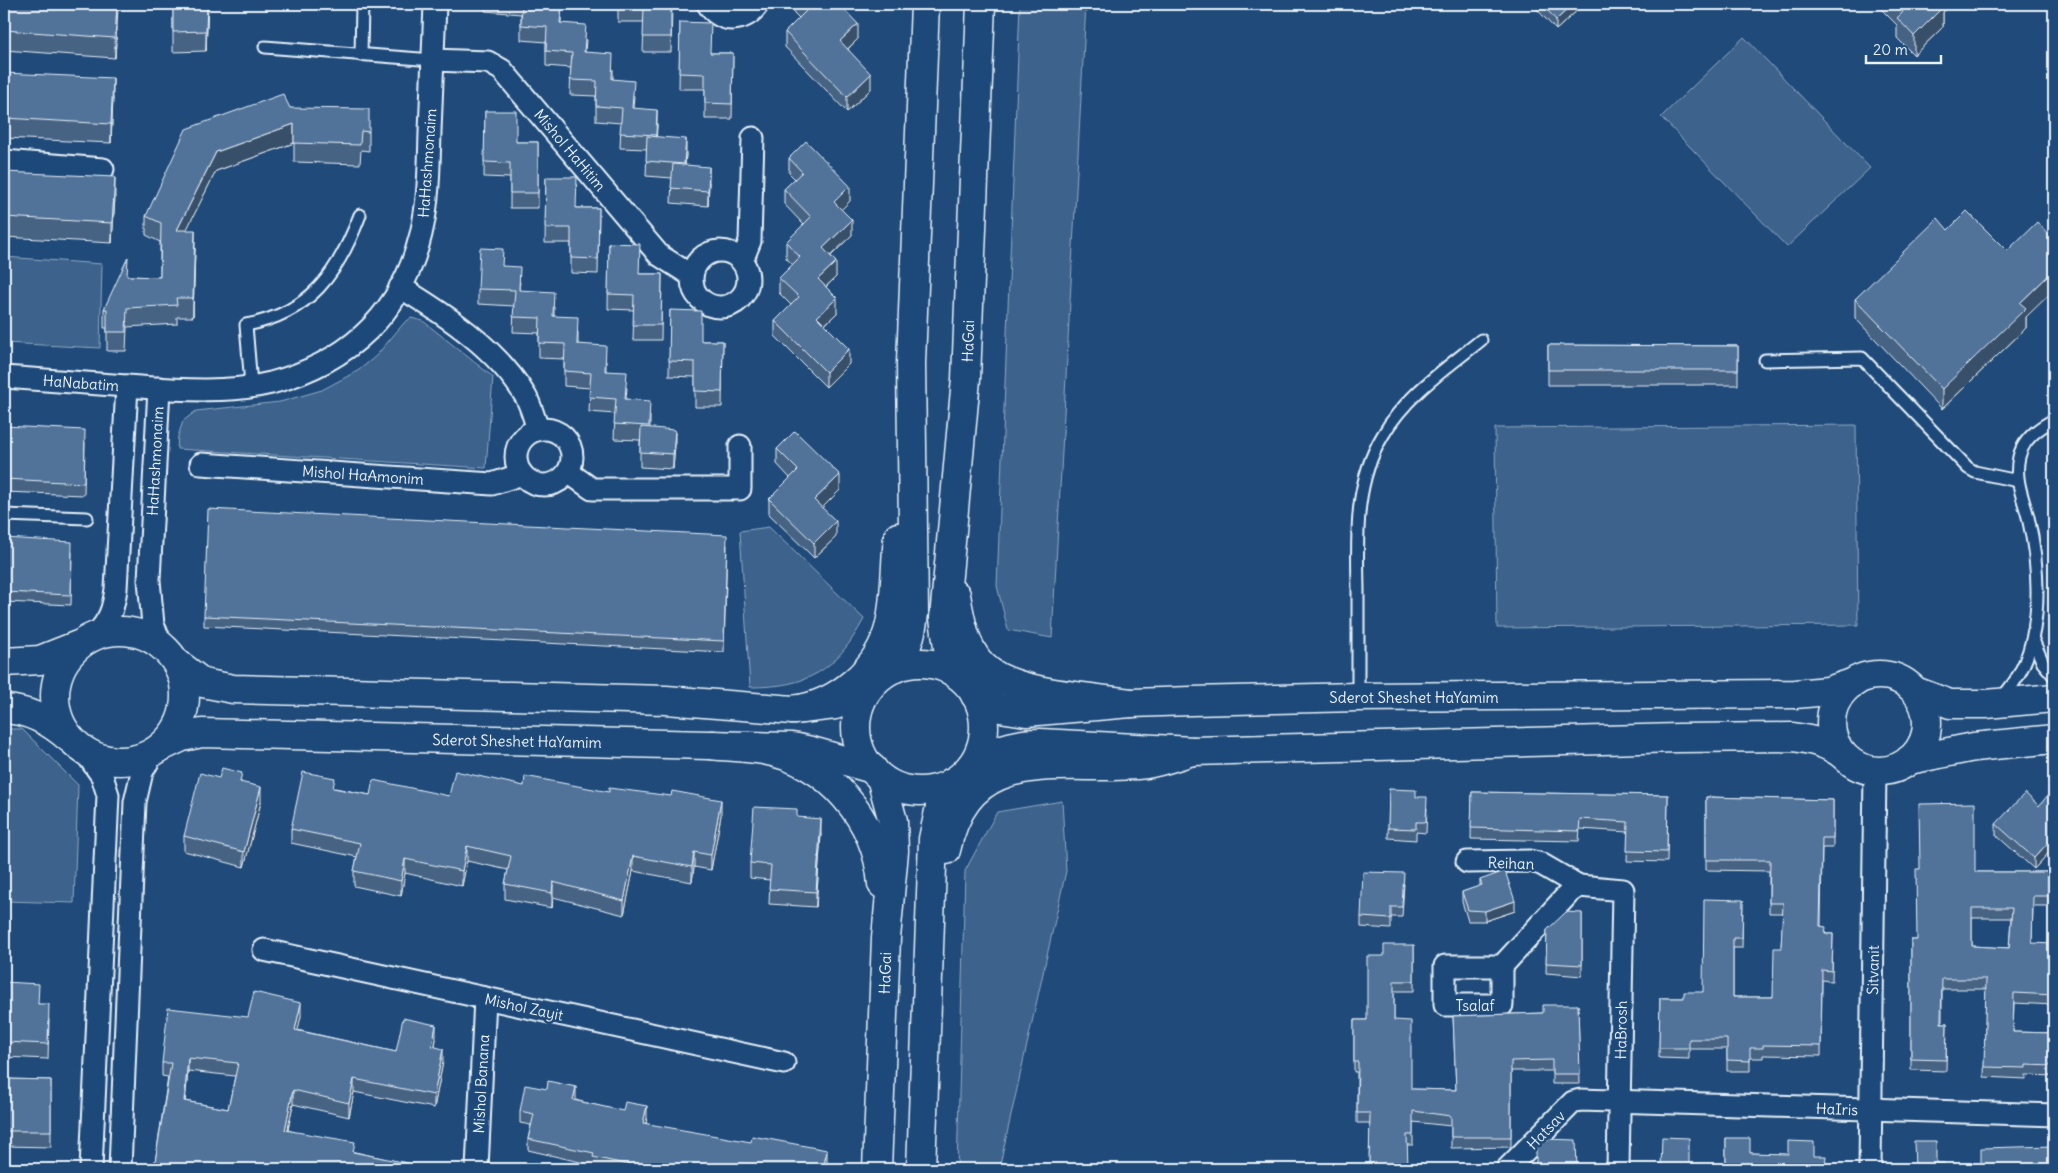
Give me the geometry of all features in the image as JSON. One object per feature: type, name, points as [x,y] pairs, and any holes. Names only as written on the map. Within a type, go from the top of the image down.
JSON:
[{"type":"main road","points":[[793,710],[810,708],[825,701],[852,683],[875,658],[889,626],[911,363],[925,4]]},
{"type":"main road","name":"HaGai","points":[[967,685],[948,647],[944,618],[966,379],[981,4]]},
{"type":"main road","points":[[895,668],[903,656],[909,640],[914,613],[911,363]]},
{"type":"main road","points":[[957,476],[952,570],[959,613],[970,648],[982,665],[994,676],[1049,700]]},
{"type":"main road","points":[[4,662],[40,660],[87,640],[117,631],[137,633],[155,641],[203,683],[233,689],[666,700],[793,710],[835,706],[852,699],[895,668],[912,663],[924,663],[936,665],[1000,708],[1014,712],[1049,700]]},
{"type":"main road","points":[[77,745],[63,729],[56,710],[55,689],[56,680],[65,661],[87,640]]},
{"type":"main road","points":[[4,709],[36,716],[55,727],[77,745],[103,760],[123,762],[157,750],[175,732],[183,714],[184,683],[170,655]]},
{"type":"main road","points":[[1844,755],[1834,738],[1831,720],[1836,702],[1847,687],[1864,678],[1882,676],[1900,680],[1914,691],[1950,704],[1995,703],[2054,698]]},
{"type":"main road","name":"Sderot Sheshet HaYamim","points":[[1049,700],[1131,703],[1358,697],[1795,694],[1828,691],[1855,682]]},
{"type":"main road","points":[[921,1169],[930,942],[931,863],[934,825],[941,802],[978,755],[984,731],[984,719],[967,685]]},
{"type":"main road","points":[[869,688],[858,710],[856,735],[864,759],[877,774],[892,784],[916,791],[934,789],[962,774],[986,755],[1023,743],[1051,755],[1146,764],[1193,750],[1793,737],[1828,745],[1858,766],[1876,771],[1894,769],[1909,760],[1974,747],[2054,739]]},
{"type":"main road","points":[[1909,760],[1922,744],[1927,727],[1924,708],[1914,691]]},
{"type":"main road","name":"Sderot Sheshet HaYamim","points":[[157,750],[182,737],[202,733],[797,748],[811,750],[877,774]]},
{"type":"main road","points":[[712,746],[764,750],[792,759],[823,776],[836,786],[852,804],[865,824],[874,847],[881,872],[886,938]]},
{"type":"main road","points":[[930,942],[952,823],[962,805],[981,787],[1006,773],[1051,755]]},
{"type":"main road","name":"HaGai","points":[[877,774],[891,815],[894,836],[886,938],[877,1169]]},
{"type":"street","name":"HaHashmonaim","points":[[170,655],[153,625],[149,580],[159,388],[220,390],[270,383],[312,369],[346,350],[374,326],[395,297],[410,267],[421,234],[427,201],[435,4]]},
{"type":"street","points":[[708,4],[717,15],[730,19],[746,15],[758,4]]},
{"type":"street","name":"Mishol HaHitim","points":[[433,60],[488,62],[502,70],[659,255],[692,276]]},
{"type":"street","points":[[742,261],[750,241],[753,138]]},
{"type":"street","points":[[4,161],[103,168]]},
{"type":"street","points":[[728,251],[742,261],[748,273],[748,286],[741,298],[730,305],[718,307],[702,300],[694,288],[692,276],[699,260],[710,252],[728,251]]},
{"type":"street","points":[[400,287],[445,314],[504,368],[526,397],[538,429]]},
{"type":"street","name":"HaNabatim","points":[[4,377],[159,388]]},
{"type":"street","points":[[87,640],[108,622],[113,608],[116,589],[127,386]]},
{"type":"street","points":[[538,429],[555,431],[566,439],[570,447],[572,460],[568,472],[558,481],[545,485],[533,483],[522,474],[516,462],[517,449],[523,438],[538,429]]},
{"type":"street","points":[[568,472],[592,489],[740,489],[740,446]]},
{"type":"street","name":"Mishol HaAmonim","points":[[201,464],[492,484],[522,474]]},
{"type":"street","points":[[77,745],[102,776],[108,802],[91,1169]]},
{"type":"street","points":[[120,1169],[135,802],[142,772],[157,750]]},
{"type":"street","name":"Sitvanit","points":[[1870,1169],[1876,771]]},
{"type":"street","name":"Reihan","points":[[1467,862],[1530,861],[1541,864],[1579,886]]},
{"type":"street","points":[[1502,966],[1570,892],[1579,886]]},
{"type":"street","name":"HaBrosh","points":[[1579,886],[1623,890],[1618,1169]]},
{"type":"street","name":"Mishol Zayit","points":[[264,950],[784,1063]]},
{"type":"street","name":"Mishol Banana","points":[[477,1169],[485,998]]},
{"type":"street","name":"Hatsav","points":[[1507,1169],[1573,1102],[1620,1102]]},
{"type":"street","name":"HaIris","points":[[1620,1102],[2054,1115]]},
{"type":"lane","points":[[361,55],[362,4]]},
{"type":"lane","points":[[264,47],[433,60]]},
{"type":"lane","points":[[251,385],[246,324],[264,321],[281,315],[311,296],[329,277],[344,255],[360,215]]},
{"type":"lane","points":[[1358,697],[1357,544],[1359,509],[1366,470],[1383,434],[1408,402],[1481,340]]},
{"type":"lane","points":[[1765,360],[1862,358],[1968,468],[1975,472],[2018,481]]},
{"type":"lane","points":[[1995,703],[2007,692],[2018,677],[2033,640],[2036,591],[2034,556],[2028,517],[2018,481],[2019,457],[2022,448],[2035,432],[2054,420]]},
{"type":"lane","points":[[4,515],[87,518]]},
{"type":"lane","points":[[2033,640],[2043,664],[2054,676]]},
{"type":"shaded area","points":[[1020,4],[1086,4],[1052,638],[1008,630],[997,586]]},
{"type":"shaded area","points":[[1744,37],[1870,168],[1787,247],[1661,117]]},
{"type":"shaded area","points":[[4,257],[102,264],[100,348],[4,343]]},
{"type":"shaded area","points":[[411,318],[423,321],[493,377],[486,468],[177,449],[178,436],[183,421],[196,411],[280,402],[322,390],[359,370],[376,356],[404,323]]},
{"type":"shaded area","points":[[1856,425],[1858,625],[1497,628],[1495,428]]},
{"type":"shaded area","points":[[769,527],[864,619],[843,652],[818,672],[788,684],[750,687],[740,531]]},
{"type":"shaded area","points":[[4,729],[22,729],[78,785],[74,903],[4,901]]},
{"type":"shaded area","points":[[1062,801],[1066,871],[999,1169],[957,1169],[965,871],[997,812]]},
{"type":"building","points":[[4,4],[117,4],[115,38],[4,30]]},
{"type":"building","points":[[173,4],[207,4],[206,31],[173,32]]},
{"type":"building","points":[[522,4],[562,4],[560,23],[586,25],[584,52],[613,54],[612,79],[634,81],[632,108],[657,110],[656,135],[620,133],[622,108],[596,106],[597,81],[570,80],[572,53],[546,51],[547,27],[521,25]]},
{"type":"building","points":[[618,4],[671,4],[671,37],[643,37],[644,7],[618,7]]},
{"type":"building","points":[[799,4],[839,4],[858,24],[840,41],[871,74],[847,97],[785,32],[806,11]]},
{"type":"building","points":[[1542,4],[1573,4],[1556,20]]},
{"type":"building","points":[[1895,4],[1940,4],[1943,7],[1914,36],[1897,18],[1903,12]]},
{"type":"building","points":[[680,22],[711,23],[710,53],[733,53],[732,104],[705,103],[705,74],[679,73]]},
{"type":"building","points":[[4,73],[113,78],[111,124],[4,118]]},
{"type":"building","points":[[283,94],[290,108],[369,109],[369,132],[361,131],[360,145],[294,143],[294,124],[216,152],[177,230],[195,230],[193,298],[176,298],[177,305],[127,308],[126,332],[107,332],[107,309],[104,309],[128,257],[127,276],[160,277],[161,223],[146,216],[186,129]]},
{"type":"building","points":[[485,111],[516,111],[516,142],[538,142],[538,193],[510,193],[510,163],[484,162]]},
{"type":"building","points":[[647,136],[686,139],[684,164],[646,161]]},
{"type":"building","points":[[806,141],[850,186],[834,202],[852,220],[823,248],[836,262],[818,279],[837,298],[817,317],[849,349],[826,372],[775,321],[799,297],[779,278],[800,257],[786,242],[811,217],[784,189],[802,172],[789,158]]},
{"type":"building","points":[[673,164],[709,167],[708,191],[671,188]]},
{"type":"building","points":[[4,172],[115,177],[112,223],[4,217]]},
{"type":"building","points":[[546,177],[577,177],[576,208],[599,208],[598,259],[571,258],[571,228],[545,228]]},
{"type":"building","points":[[1967,211],[2007,251],[2037,222],[2054,240],[2054,270],[2020,303],[2026,308],[1942,389],[1855,299],[1938,218],[1948,230]]},
{"type":"building","points":[[609,243],[640,244],[639,274],[662,274],[661,325],[633,325],[634,295],[608,294]]},
{"type":"building","points":[[480,248],[503,249],[502,266],[520,267],[519,290],[554,292],[553,316],[578,317],[577,344],[606,346],[605,371],[627,372],[625,399],[650,401],[649,426],[614,424],[616,399],[589,397],[591,373],[564,371],[565,344],[539,343],[540,318],[513,317],[515,290],[478,289]]},
{"type":"building","points":[[670,310],[701,311],[701,341],[723,341],[722,392],[695,391],[695,362],[669,361]]},
{"type":"building","points":[[1548,345],[1738,346],[1738,370],[1548,370]]},
{"type":"building","points":[[4,426],[85,430],[84,483],[4,479]]},
{"type":"building","points":[[641,427],[675,430],[673,454],[640,452]]},
{"type":"building","points":[[795,431],[840,475],[814,500],[836,521],[814,543],[769,499],[798,470],[777,449]]},
{"type":"building","points":[[208,509],[727,535],[724,641],[204,616]]},
{"type":"building","points":[[4,538],[72,542],[71,595],[4,592]]},
{"type":"building","points":[[222,768],[242,773],[240,782],[261,787],[244,852],[184,836],[200,773],[219,778]]},
{"type":"building","points":[[455,771],[524,786],[525,776],[609,792],[609,788],[671,796],[672,791],[721,800],[711,855],[694,852],[692,867],[633,856],[624,901],[553,882],[552,893],[505,884],[511,856],[467,846],[462,871],[405,859],[401,881],[354,871],[360,843],[291,829],[303,772],[335,778],[333,788],[370,795],[373,780],[449,796]]},
{"type":"building","points":[[1389,789],[1416,790],[1416,797],[1427,797],[1426,822],[1416,822],[1416,829],[1388,828]]},
{"type":"building","points":[[1472,792],[1668,795],[1667,852],[1627,851],[1628,822],[1580,819],[1579,831],[1471,828]]},
{"type":"building","points":[[2025,793],[2039,806],[2048,795],[2054,801],[2054,836],[2034,858],[1996,824]]},
{"type":"building","points":[[1706,797],[1833,800],[1833,838],[1822,838],[1820,926],[1826,927],[1825,934],[1833,934],[1832,971],[1822,970],[1821,1046],[1763,1045],[1763,1048],[1750,1048],[1750,1061],[1727,1060],[1727,1039],[1689,1039],[1689,1048],[1659,1048],[1660,998],[1684,998],[1684,992],[1703,992],[1704,899],[1743,900],[1742,938],[1733,938],[1733,997],[1773,997],[1774,948],[1781,948],[1783,903],[1769,903],[1770,860],[1706,860]]},
{"type":"building","points":[[1975,803],[1975,872],[2048,872],[2048,896],[2033,896],[2032,943],[2053,944],[2054,995],[2014,993],[2013,1032],[2054,1033],[2054,1066],[2026,1065],[2026,1068],[1984,1067],[1986,979],[1942,979],[1941,1023],[1947,1023],[1946,1060],[1911,1059],[1911,940],[1917,940],[1916,869],[1920,869],[1919,804]],"holes":[[[1972,908],[2012,908],[2009,948],[1972,946]]]},
{"type":"building","points":[[754,807],[797,809],[797,817],[821,819],[816,892],[769,889],[771,865],[750,863]]},
{"type":"building","points":[[1505,871],[1515,901],[1485,911],[1468,910],[1462,892],[1482,885],[1480,880]]},
{"type":"building","points":[[1363,872],[1404,873],[1402,907],[1391,907],[1391,919],[1361,917]]},
{"type":"building","points":[[1566,912],[1582,913],[1582,965],[1546,963],[1547,930]]},
{"type":"building","points":[[1384,945],[1414,945],[1414,981],[1394,981],[1394,1020],[1411,1021],[1411,1089],[1456,1090],[1453,1016],[1543,1013],[1543,1005],[1578,1005],[1580,1074],[1552,1074],[1552,1060],[1511,1061],[1511,1137],[1451,1137],[1451,1116],[1413,1111],[1413,1135],[1407,1135],[1408,1169],[1354,1169],[1369,1168],[1370,1113],[1357,1113],[1358,1062],[1354,1062],[1354,1020],[1367,1020],[1367,956],[1384,956]]},
{"type":"building","points":[[4,982],[39,984],[38,1004],[49,1004],[48,1044],[4,1042]]},
{"type":"building","points":[[254,992],[301,1003],[295,1030],[396,1052],[403,1018],[436,1025],[432,1046],[443,1049],[434,1095],[354,1079],[349,1103],[293,1090],[285,1130],[355,1142],[353,1152],[432,1168],[197,1169],[155,1162],[171,1063],[162,1063],[168,1008],[248,1017]],"holes":[[[188,1058],[238,1063],[228,1109],[184,1101]]]},
{"type":"building","points":[[4,1079],[51,1080],[51,1131],[4,1131]]},
{"type":"building","points":[[548,1081],[576,1087],[573,1100],[623,1111],[625,1102],[647,1106],[643,1123],[751,1142],[752,1136],[827,1150],[823,1169],[662,1169],[634,1166],[593,1157],[594,1153],[528,1139],[534,1114],[520,1111],[525,1085],[547,1089]]},
{"type":"building","points":[[1662,1137],[1689,1138],[1689,1169],[1661,1169]]},
{"type":"building","points":[[1726,1138],[1750,1138],[1750,1153],[1788,1154],[1788,1141],[1814,1142],[1814,1156],[1826,1156],[1825,1169],[1740,1169],[1740,1167],[1726,1167]]},
{"type":"building","points":[[1544,1139],[1576,1140],[1577,1169],[1536,1169],[1536,1147]]},
{"type":"building","points":[[1914,1141],[1936,1141],[1936,1163],[1944,1163],[1944,1169],[1915,1169]]},
{"type":"building","points":[[2054,1146],[2054,1169],[1981,1169],[1981,1148]]}]
